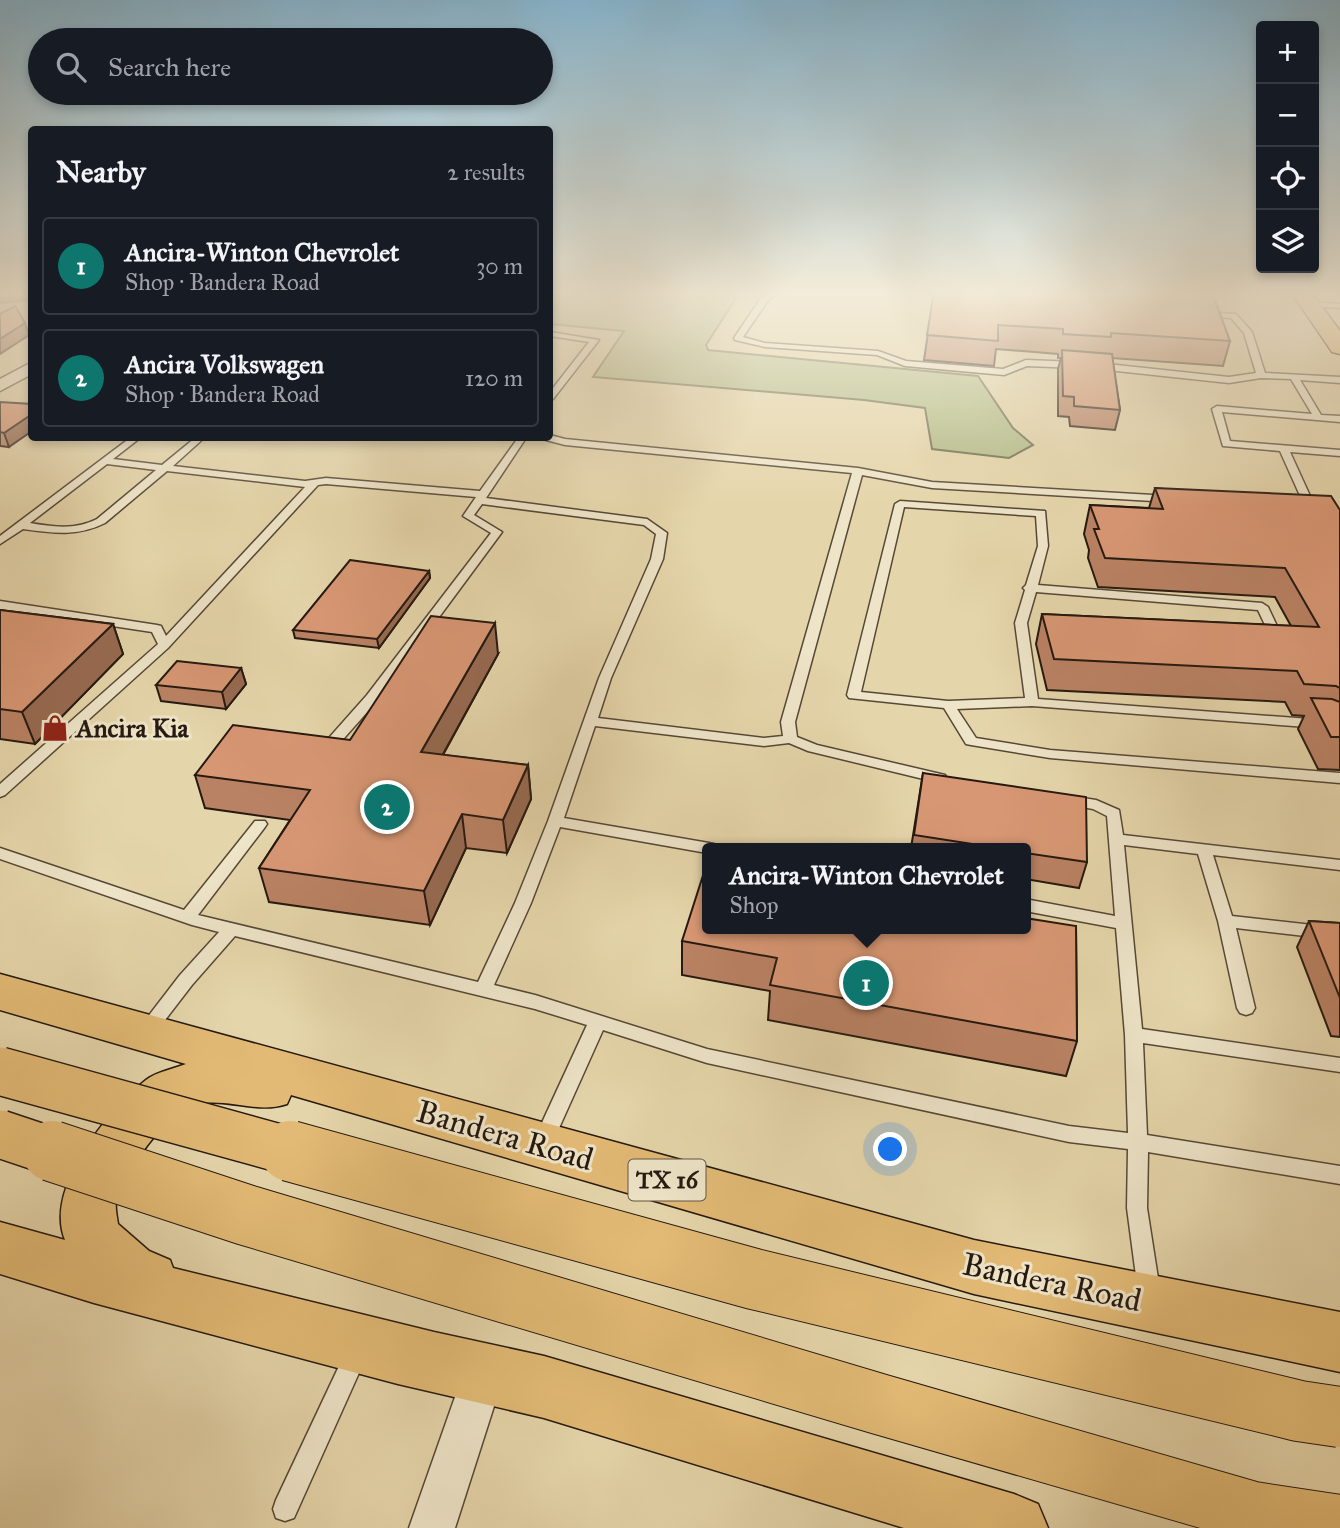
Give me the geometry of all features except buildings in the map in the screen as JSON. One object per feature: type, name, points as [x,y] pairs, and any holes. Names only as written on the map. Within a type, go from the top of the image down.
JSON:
[{"type":"main road","name":"Bandera Road","points":[[0,992],[974,1267],[1340,1342]]},
{"type":"main road","points":[[0,1071],[754,1279],[1299,1411],[1340,1417]]},
{"type":"main road","points":[[235,1312],[130,1272],[91,1236],[88,1203],[110,1155],[135,1123],[166,1093],[192,1083],[231,1081],[471,1125]]},
{"type":"main road","points":[[0,1134],[246,1215],[866,1400],[1253,1512],[1340,1525]]},
{"type":"main road","points":[[0,1248],[56,1266],[235,1312],[483,1375],[544,1387],[922,1515],[1014,1528]]},
{"type":"street","points":[[0,386],[28,369]]},
{"type":"street","points":[[432,1528],[483,1375]]},
{"type":"lane","points":[[553,393],[577,363]]},
{"type":"lane","points":[[908,363],[1004,372],[1025,363]]},
{"type":"lane","points":[[1039,363],[1229,380],[1261,375],[1340,380]]},
{"type":"lane","points":[[1257,363],[1261,375]]},
{"type":"lane","points":[[1294,377],[1318,417]]},
{"type":"lane","points":[[1340,419],[1217,409],[1226,444],[1340,453]]},
{"type":"lane","points":[[553,439],[858,471],[932,485],[1189,500]]},
{"type":"lane","points":[[0,541],[131,441]]},
{"type":"lane","points":[[20,525],[63,531],[87,529],[196,441]]},
{"type":"lane","points":[[317,760],[372,698],[497,531],[468,516],[520,441]]},
{"type":"lane","points":[[1284,449],[1316,510],[1297,508]]},
{"type":"lane","points":[[104,460],[304,484],[326,481],[480,497],[647,522],[662,533],[657,559],[605,678],[523,903],[483,990]]},
{"type":"lane","points":[[790,739],[788,722],[858,471]]},
{"type":"lane","points":[[0,792],[164,646],[314,482]]},
{"type":"lane","points":[[1032,702],[1029,588],[1043,546],[1041,513],[900,504],[854,695],[948,705],[1032,702],[1329,720],[1340,733]]},
{"type":"lane","points":[[1029,588],[1262,607],[1281,648],[1268,647]]},
{"type":"lane","points":[[0,605],[157,629],[164,646]]},
{"type":"lane","points":[[948,705],[971,741],[1050,754],[1340,778]]},
{"type":"lane","points":[[590,721],[764,743],[790,739],[813,748],[959,781]]},
{"type":"lane","points":[[1055,798],[1096,805],[1114,813],[1134,1035],[1138,1142],[1137,1208],[1151,1303]]},
{"type":"lane","points":[[555,821],[702,847]]},
{"type":"lane","points":[[187,917],[260,824]]},
{"type":"lane","points":[[1116,839],[1340,865]]},
{"type":"lane","points":[[1204,850],[1226,921],[1245,1008]]},
{"type":"lane","points":[[0,853],[187,917],[535,1002],[707,1056],[1069,1134],[1138,1142],[1340,1175]]},
{"type":"lane","points":[[1031,906],[1124,924]]},
{"type":"lane","points":[[1226,921],[1340,934]]},
{"type":"lane","points":[[145,1033],[186,980],[231,929]]},
{"type":"lane","points":[[541,1145],[598,1021]]},
{"type":"lane","points":[[1134,1035],[1340,1065]]},
{"type":"lane","points":[[285,1509],[361,1344]]},
{"type":"green space","points":[[602,363],[846,363],[978,376],[1013,428],[1033,445],[1009,458],[932,449],[925,408],[864,400],[593,377]]},
{"type":"place","name":"Ancira Kia","points":[[55,728]]},
{"type":"place","name":"Ancira Volkswagen","points":[[387,807]]},
{"type":"place","name":"Ancira-Winton Chevrolet","points":[[866,983]]}]
